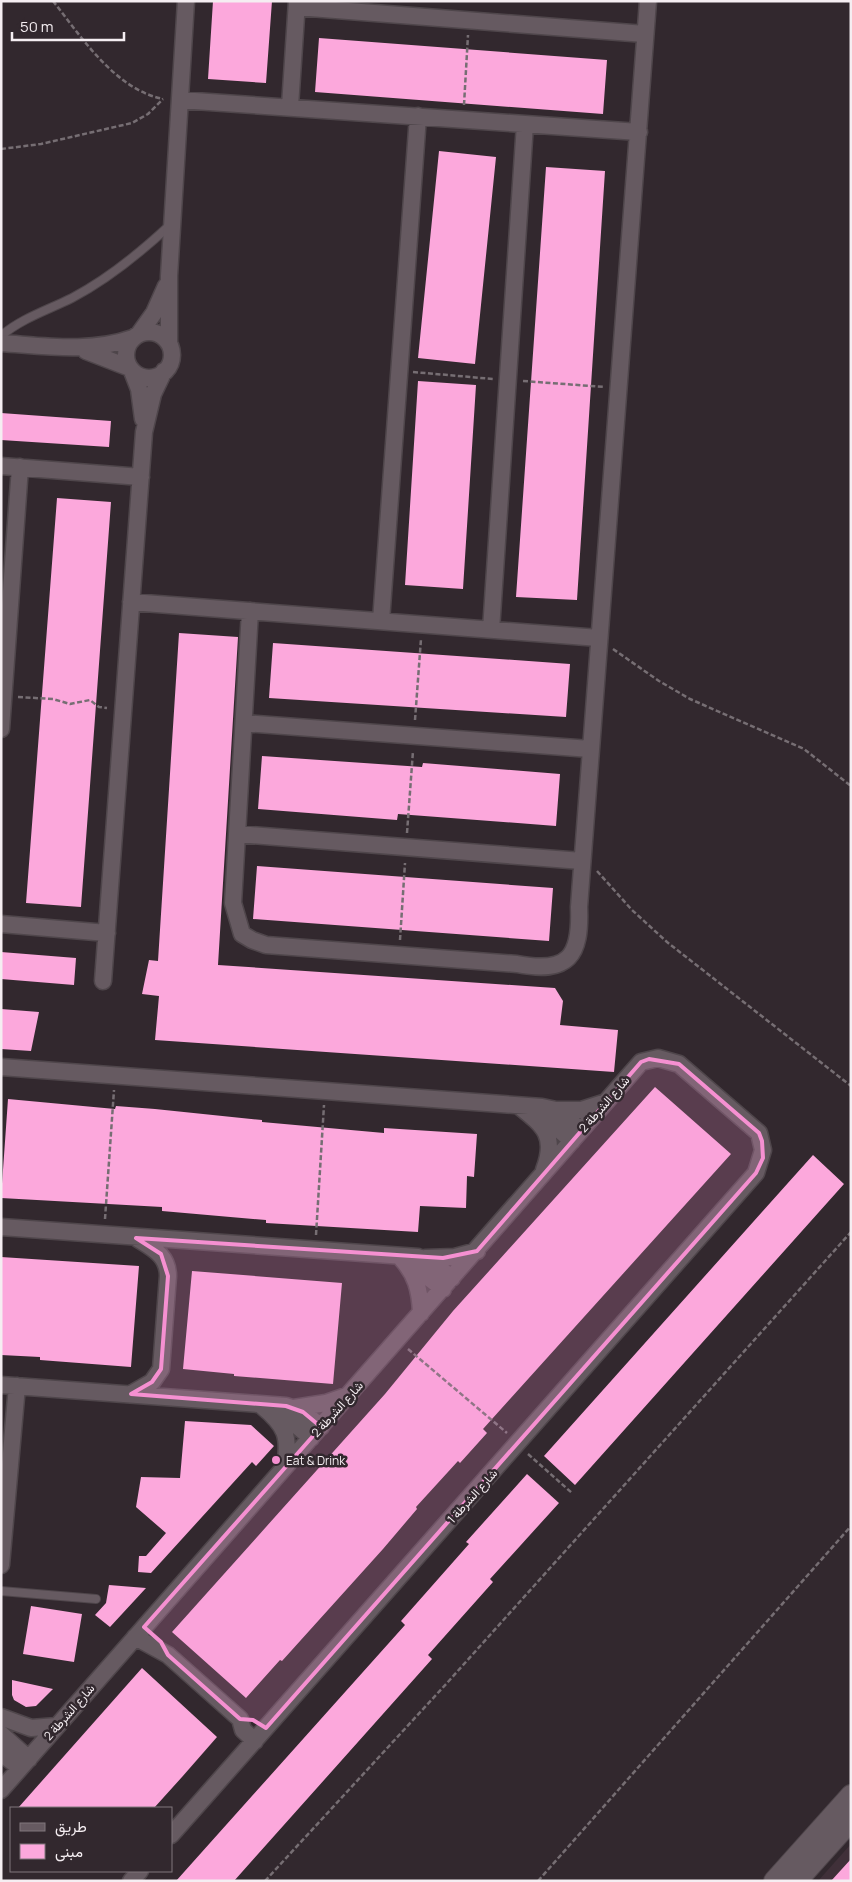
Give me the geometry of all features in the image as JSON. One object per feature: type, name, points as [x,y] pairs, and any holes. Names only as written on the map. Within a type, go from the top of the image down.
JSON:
[{"type":"street","points":[[103,980],[144,432],[153,394],[171,358],[169,344],[169,276],[186,1]]},
{"type":"street","points":[[250,611],[233,903],[242,934],[266,945],[517,964],[543,960],[559,952],[570,938],[579,907],[648,1]]},
{"type":"street","points":[[290,106],[297,4],[645,34]]},
{"type":"street","points":[[180,100],[290,106],[639,132]]},
{"type":"street","points":[[381,621],[418,116]]},
{"type":"street","points":[[491,630],[525,124]]},
{"type":"street","points":[[144,432],[139,389],[126,350],[154,314],[169,276]]},
{"type":"street","points":[[1,343],[77,348],[101,347],[153,332],[159,334],[169,344]]},
{"type":"street","points":[[77,348],[131,369],[145,377],[152,377],[164,371]]},
{"type":"street","points":[[1,466],[140,477]]},
{"type":"street","points":[[1,729],[20,467]]},
{"type":"street","points":[[131,602],[599,638]]},
{"type":"street","points":[[244,722],[590,749]]},
{"type":"street","points":[[238,834],[582,861]]},
{"type":"street","points":[[1,924],[107,933]]},
{"type":"street","name":"شارع الشرطة 2","points":[[1,1790],[448,1284],[641,1062],[658,1058],[674,1061],[685,1068],[759,1133],[763,1150]]},
{"type":"street","points":[[1,1067],[526,1106],[556,1110],[581,1110],[606,1102]]},
{"type":"street","points":[[526,1106],[577,1136]]},
{"type":"street","points":[[526,1106],[548,1136],[549,1157],[542,1176]]},
{"type":"street","points":[[556,1110],[577,1136]]},
{"type":"street","name":"شارع الشرطة 1","points":[[172,1834],[756,1173],[763,1150]]},
{"type":"street","points":[[1,1227],[419,1258],[443,1258],[477,1251]]},
{"type":"street","points":[[131,1394],[152,1382],[161,1369],[168,1276],[167,1265],[161,1254],[136,1238]]},
{"type":"street","points":[[400,1257],[448,1284]]},
{"type":"street","points":[[400,1257],[416,1280],[420,1293],[421,1314]]},
{"type":"street","points":[[419,1258],[435,1265],[448,1284]]},
{"type":"street","points":[[1,1565],[9,1385],[294,1408],[326,1403],[351,1394]]},
{"type":"street","points":[[268,1406],[316,1433]]},
{"type":"street","points":[[268,1406],[284,1431],[288,1448],[285,1467]]},
{"type":"street","points":[[294,1408],[303,1412],[316,1433]]},
{"type":"street","points":[[140,1632],[240,1719],[243,1730],[260,1735]]},
{"type":"street","points":[[1,1717],[31,1728],[57,1726]]},
{"type":"street","points":[[1,1734],[24,1763]]},
{"type":"street","points":[[1,1753],[24,1763]]},
{"type":"street","points":[[774,1881],[851,1795]]},
{"type":"street","points":[[798,1881],[851,1821]]},
{"type":"lane","points":[[1,336],[20,322],[98,283],[139,254],[172,224]]},
{"type":"lane","points":[[1,1591],[96,1599]]},
{"type":"path","points":[[53,1],[115,72],[134,89],[163,99],[180,100]]},
{"type":"path","points":[[463,119],[469,20]]},
{"type":"path","points":[[1,149],[41,144],[132,123],[148,114],[163,99]]},
{"type":"path","points":[[398,955],[422,624]]},
{"type":"path","points":[[599,638],[659,681],[690,699],[804,749],[851,786]]},
{"type":"path","points":[[4,696],[47,698],[70,704],[90,700],[99,707],[123,709]]},
{"type":"path","points":[[582,861],[600,873],[632,910],[688,959],[851,1086]]},
{"type":"path","points":[[104,1235],[115,1076]]},
{"type":"path","points":[[315,1251],[324,1091]]},
{"type":"path","points":[[265,1881],[466,1662],[851,1232]]},
{"type":"path","points":[[397,1340],[572,1493]]},
{"type":"path","points":[[538,1881],[851,1526]]},
{"type":"highlighted area","points":[[649,1059],[679,1064],[759,1133],[762,1141],[763,1158],[756,1173],[266,1728],[253,1720],[240,1719],[168,1655],[161,1642],[144,1627],[321,1427],[303,1412],[286,1406],[131,1394],[152,1382],[161,1369],[168,1276],[161,1254],[136,1238],[443,1258],[477,1251],[641,1062]]},
{"type":"shaded area","points":[[851,1844],[851,1881],[818,1881]]},
{"type":"building","points":[[213,1],[272,1],[266,83],[208,79]]},
{"type":"building","points":[[319,38],[607,60],[603,114],[315,92]]},
{"type":"building","points":[[439,151],[496,157],[475,364],[418,358]]},
{"type":"building","points":[[546,167],[605,171],[577,600],[516,597]]},
{"type":"building","points":[[418,381],[476,385],[463,589],[405,585]]},
{"type":"building","points":[[1,413],[111,421],[109,447],[1,440]]},
{"type":"building","points":[[57,498],[111,502],[81,907],[26,903]]},
{"type":"building","points":[[179,633],[238,637],[218,965],[555,988],[563,1001],[560,1025],[618,1030],[614,1072],[155,1040],[159,996],[142,994],[149,960],[158,961]]},
{"type":"building","points":[[273,643],[570,664],[566,717],[269,698]]},
{"type":"building","points":[[262,756],[422,767],[423,763],[560,774],[556,826],[398,814],[397,820],[258,809]]},
{"type":"building","points":[[257,866],[553,888],[549,941],[253,919]]},
{"type":"building","points":[[1,952],[76,958],[74,985],[1,979]]},
{"type":"building","points":[[1,1009],[39,1012],[31,1051],[1,1049]]},
{"type":"building","points":[[655,1087],[731,1154],[483,1429],[487,1433],[460,1463],[458,1461],[416,1507],[417,1509],[383,1549],[246,1698],[172,1632],[385,1394],[453,1311]]},
{"type":"building","points":[[8,1099],[115,1109],[116,1106],[155,1109],[262,1120],[262,1122],[384,1133],[384,1128],[477,1134],[474,1177],[467,1176],[466,1208],[420,1206],[418,1232],[266,1223],[266,1220],[162,1211],[162,1207],[1,1198]]},
{"type":"building","points":[[813,1155],[844,1184],[575,1485],[544,1456]]},
{"type":"building","points":[[1,1257],[139,1266],[131,1367],[40,1360],[40,1357],[1,1355]]},
{"type":"building","points":[[192,1271],[342,1283],[333,1384],[234,1376],[234,1374],[183,1369]]},
{"type":"building","points":[[185,1421],[251,1425],[274,1446],[256,1466],[252,1462],[151,1573],[138,1572],[139,1556],[146,1556],[166,1533],[136,1507],[141,1477],[180,1478]]},
{"type":"building","points":[[527,1474],[559,1503],[490,1579],[493,1582],[428,1655],[432,1659],[234,1881],[176,1881],[405,1625],[401,1621],[469,1544],[466,1542]]},
{"type":"building","points":[[109,1585],[146,1588],[110,1627],[95,1615],[106,1603]]},
{"type":"building","points":[[31,1606],[82,1614],[74,1662],[23,1654]]},
{"type":"building","points":[[142,1668],[217,1737],[155,1807],[19,1807]]},
{"type":"building","points":[[12,1680],[53,1689],[36,1706],[26,1707],[14,1700]]},
{"type":"building","points":[[851,1859],[851,1881],[831,1881]]},
{"type":"place","name":"Eat & Drink","points":[[276,1460]]}]
